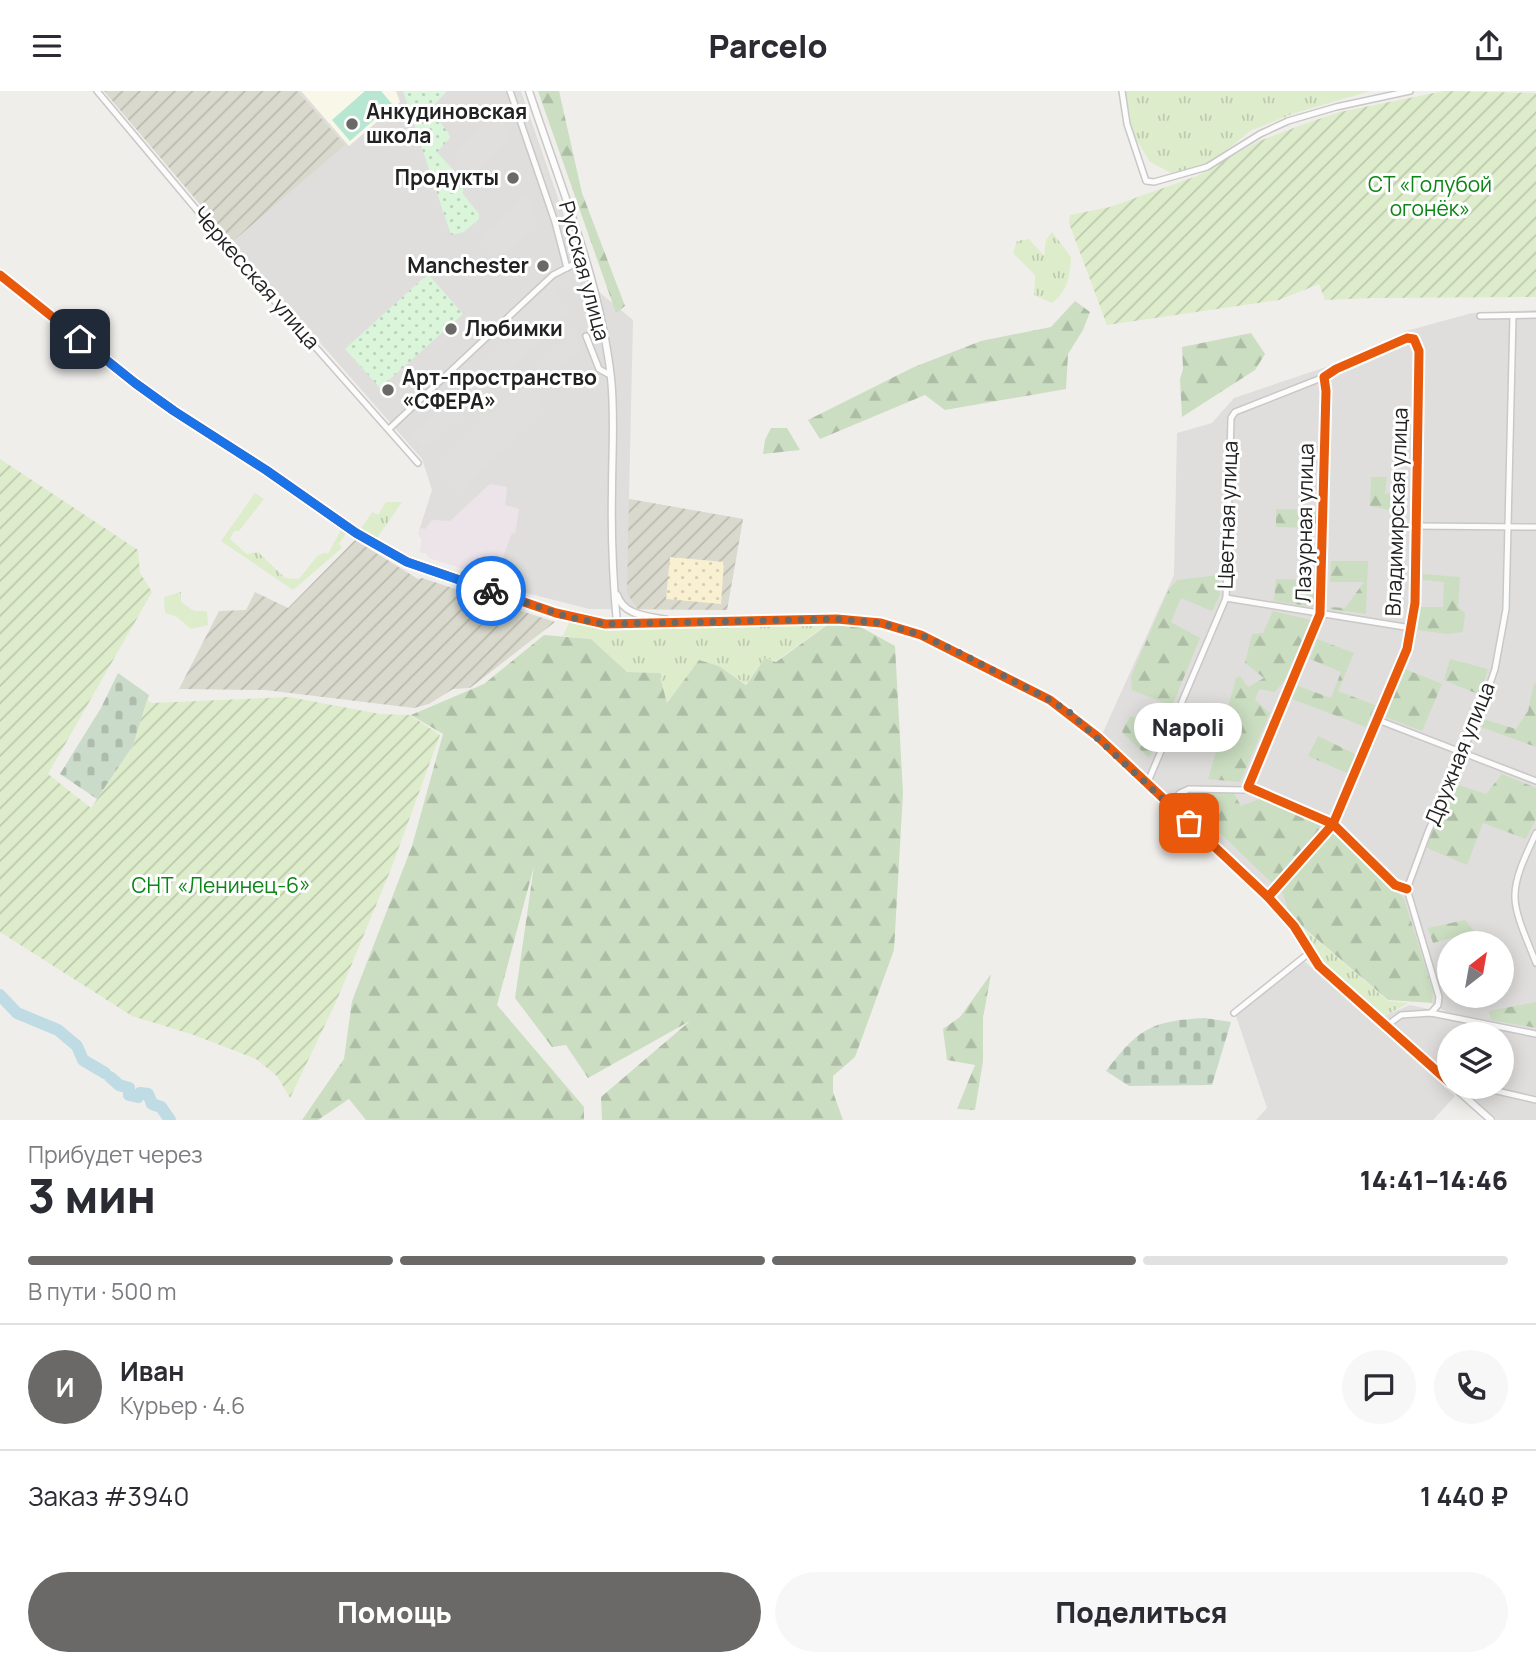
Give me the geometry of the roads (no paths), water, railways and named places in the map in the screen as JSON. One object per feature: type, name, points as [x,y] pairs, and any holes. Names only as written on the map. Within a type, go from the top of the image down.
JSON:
[{"type":"street","name":"Черкесская улица","points":[[97,91],[248,271],[418,463]]},
{"type":"street","points":[[510,91],[555,222],[567,268]]},
{"type":"street","name":"Русская улица","points":[[529,91],[597,300],[610,375],[615,419],[611,490],[613,582],[617,624]]},
{"type":"street","points":[[1122,91],[1127,124],[1146,181],[1154,182],[1207,167],[1260,134],[1288,121],[1410,91]]},
{"type":"street","points":[[389,429],[552,275],[584,258]]},
{"type":"street","points":[[0,275],[135,383],[356,533],[407,562],[555,613],[588,621],[617,624],[837,619],[870,621],[905,629],[958,652],[1050,700],[1082,722],[1268,897],[1294,926],[1309,953],[1327,974],[1437,1072]]},
{"type":"street","points":[[1480,316],[1535,315],[1534,305]]},
{"type":"street","name":"Дружная улица","points":[[1407,889],[1428,832],[1464,753],[1495,669],[1503,634],[1506,610],[1513,316]]},
{"type":"street","points":[[586,336],[599,369],[610,375]]},
{"type":"street","name":"Владимирская улица","points":[[1268,897],[1333,824],[1407,649],[1415,603],[1419,351],[1414,339],[1407,338],[1336,369],[1324,377]]},
{"type":"street","name":"Цветная улица","points":[[1147,783],[1226,598],[1231,418],[1235,412],[1324,377]]},
{"type":"street","name":"Лазурная улица","points":[[1248,787],[1321,614],[1326,391],[1324,377]]},
{"type":"street","points":[[1416,526],[1536,527]]},
{"type":"street","points":[[613,582],[619,601],[632,613],[679,622]]},
{"type":"street","points":[[1226,598],[1411,628]]},
{"type":"street","points":[[1378,720],[1536,781]]},
{"type":"street","points":[[1170,804],[1180,793],[1189,789],[1242,790],[1248,787],[1333,824],[1395,885],[1407,889],[1439,997],[1438,1006],[1431,1013]]},
{"type":"street","points":[[1536,833],[1517,881],[1515,894],[1516,907],[1536,963]]},
{"type":"street","points":[[1234,1013],[1309,953]]},
{"type":"street","points":[[1386,1026],[1401,1015],[1431,1013],[1536,1034]]},
{"type":"street","points":[[1514,1095],[1536,1100]]},
{"type":"street","points":[[1467,1099],[1491,1120]]},
{"type":"waterway","points":[[0,995],[17,1013],[58,1030],[77,1046],[83,1060],[105,1073]]},
{"type":"waterway","points":[[110,1077],[119,1085],[129,1088],[129,1095],[138,1097],[140,1093],[148,1094],[152,1104],[161,1107],[170,1120]]},
{"type":"place","name":"Анкудиновская школа","points":[[352,124]]},
{"type":"place","name":"Продукты","points":[[513,178]]},
{"type":"place","name":"Manchester","points":[[543,266]]},
{"type":"place","name":"Любимки","points":[[451,329]]},
{"type":"place","name":"Арт-пространство «СФЕРА»","points":[[388,390]]},
{"type":"place","name":"Napoli","points":[[1189,823]]},
{"type":"park label","name":"СТ «Голубой огонёк»","points":[[1430,197]]},
{"type":"park label","name":"СНТ «Ленинец-6»","points":[[221,886]]}]
